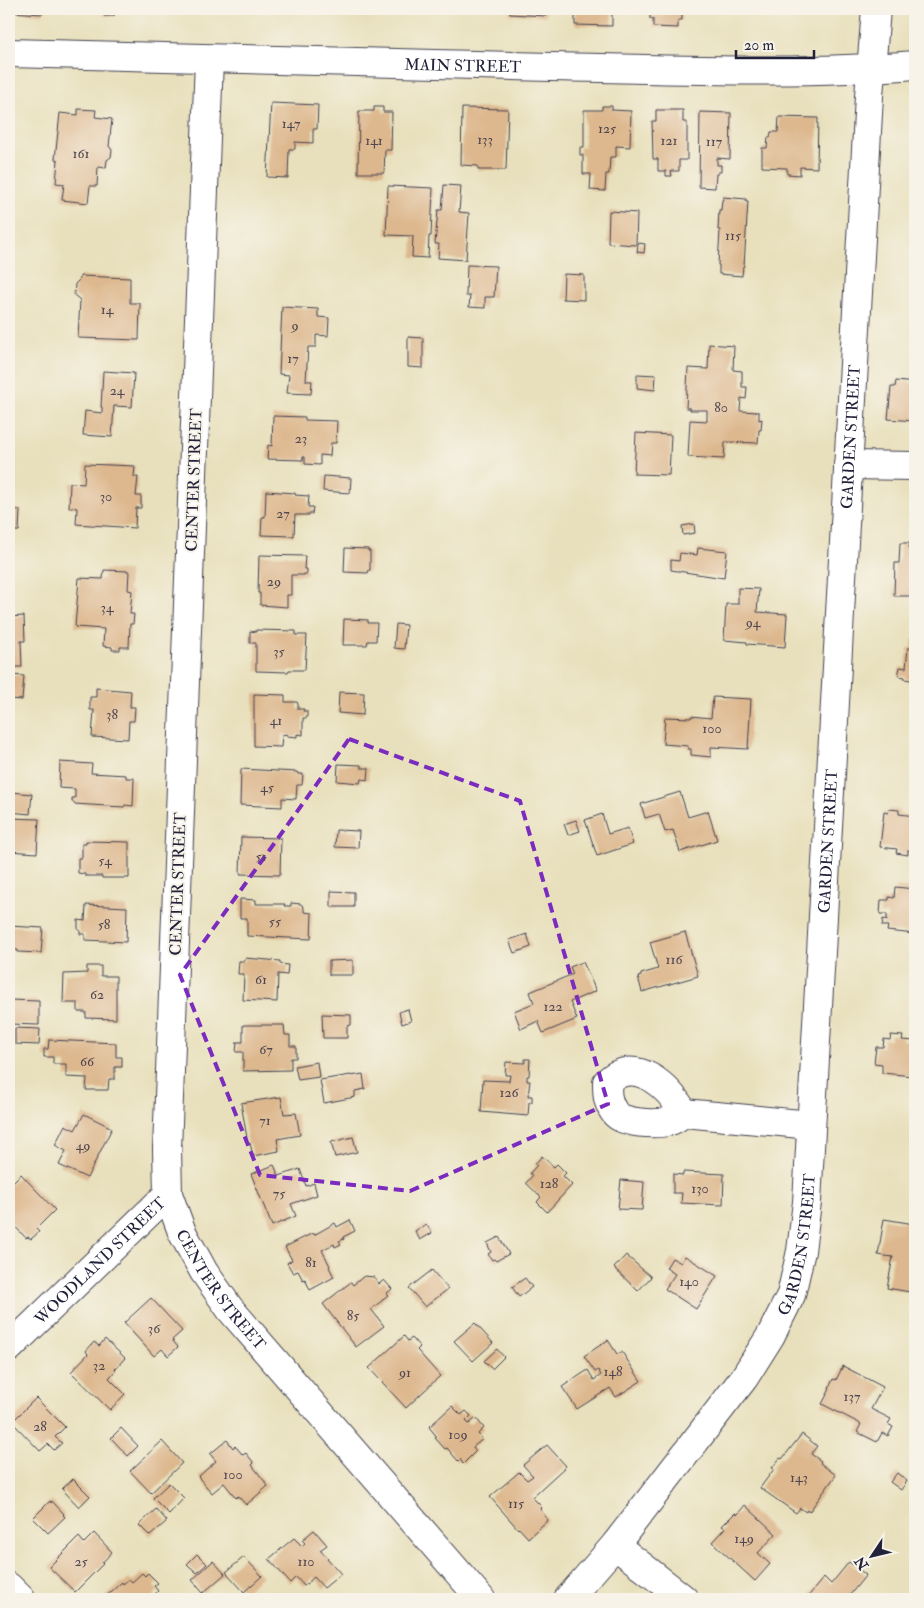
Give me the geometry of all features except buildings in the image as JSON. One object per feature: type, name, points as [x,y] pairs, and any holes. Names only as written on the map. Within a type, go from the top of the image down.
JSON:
[{"type":"street","name":"GARDEN STREET","points":[[568,1599],[615,1545],[744,1378],[771,1335],[791,1295],[801,1251],[811,1126],[871,68],[876,9]]},
{"type":"street","name":"MAIN STREET","points":[[9,53],[209,60],[740,70],[871,68],[915,65]]},
{"type":"street","name":"CENTER STREET","points":[[209,60],[167,1149],[168,1194],[182,1232],[204,1272],[230,1308],[481,1599]]},
{"type":"street","points":[[848,465],[915,466]]},
{"type":"street","points":[[684,1114],[811,1126]]},
{"type":"street","name":"WOODLAND STREET","points":[[9,1348],[168,1194]]},
{"type":"street","points":[[615,1545],[684,1599]]},
{"type":"street","points":[[9,1587],[21,1599]]},
{"type":"highlighted area","points":[[349,739],[520,801],[608,1104],[410,1191],[260,1175],[180,975]]}]
